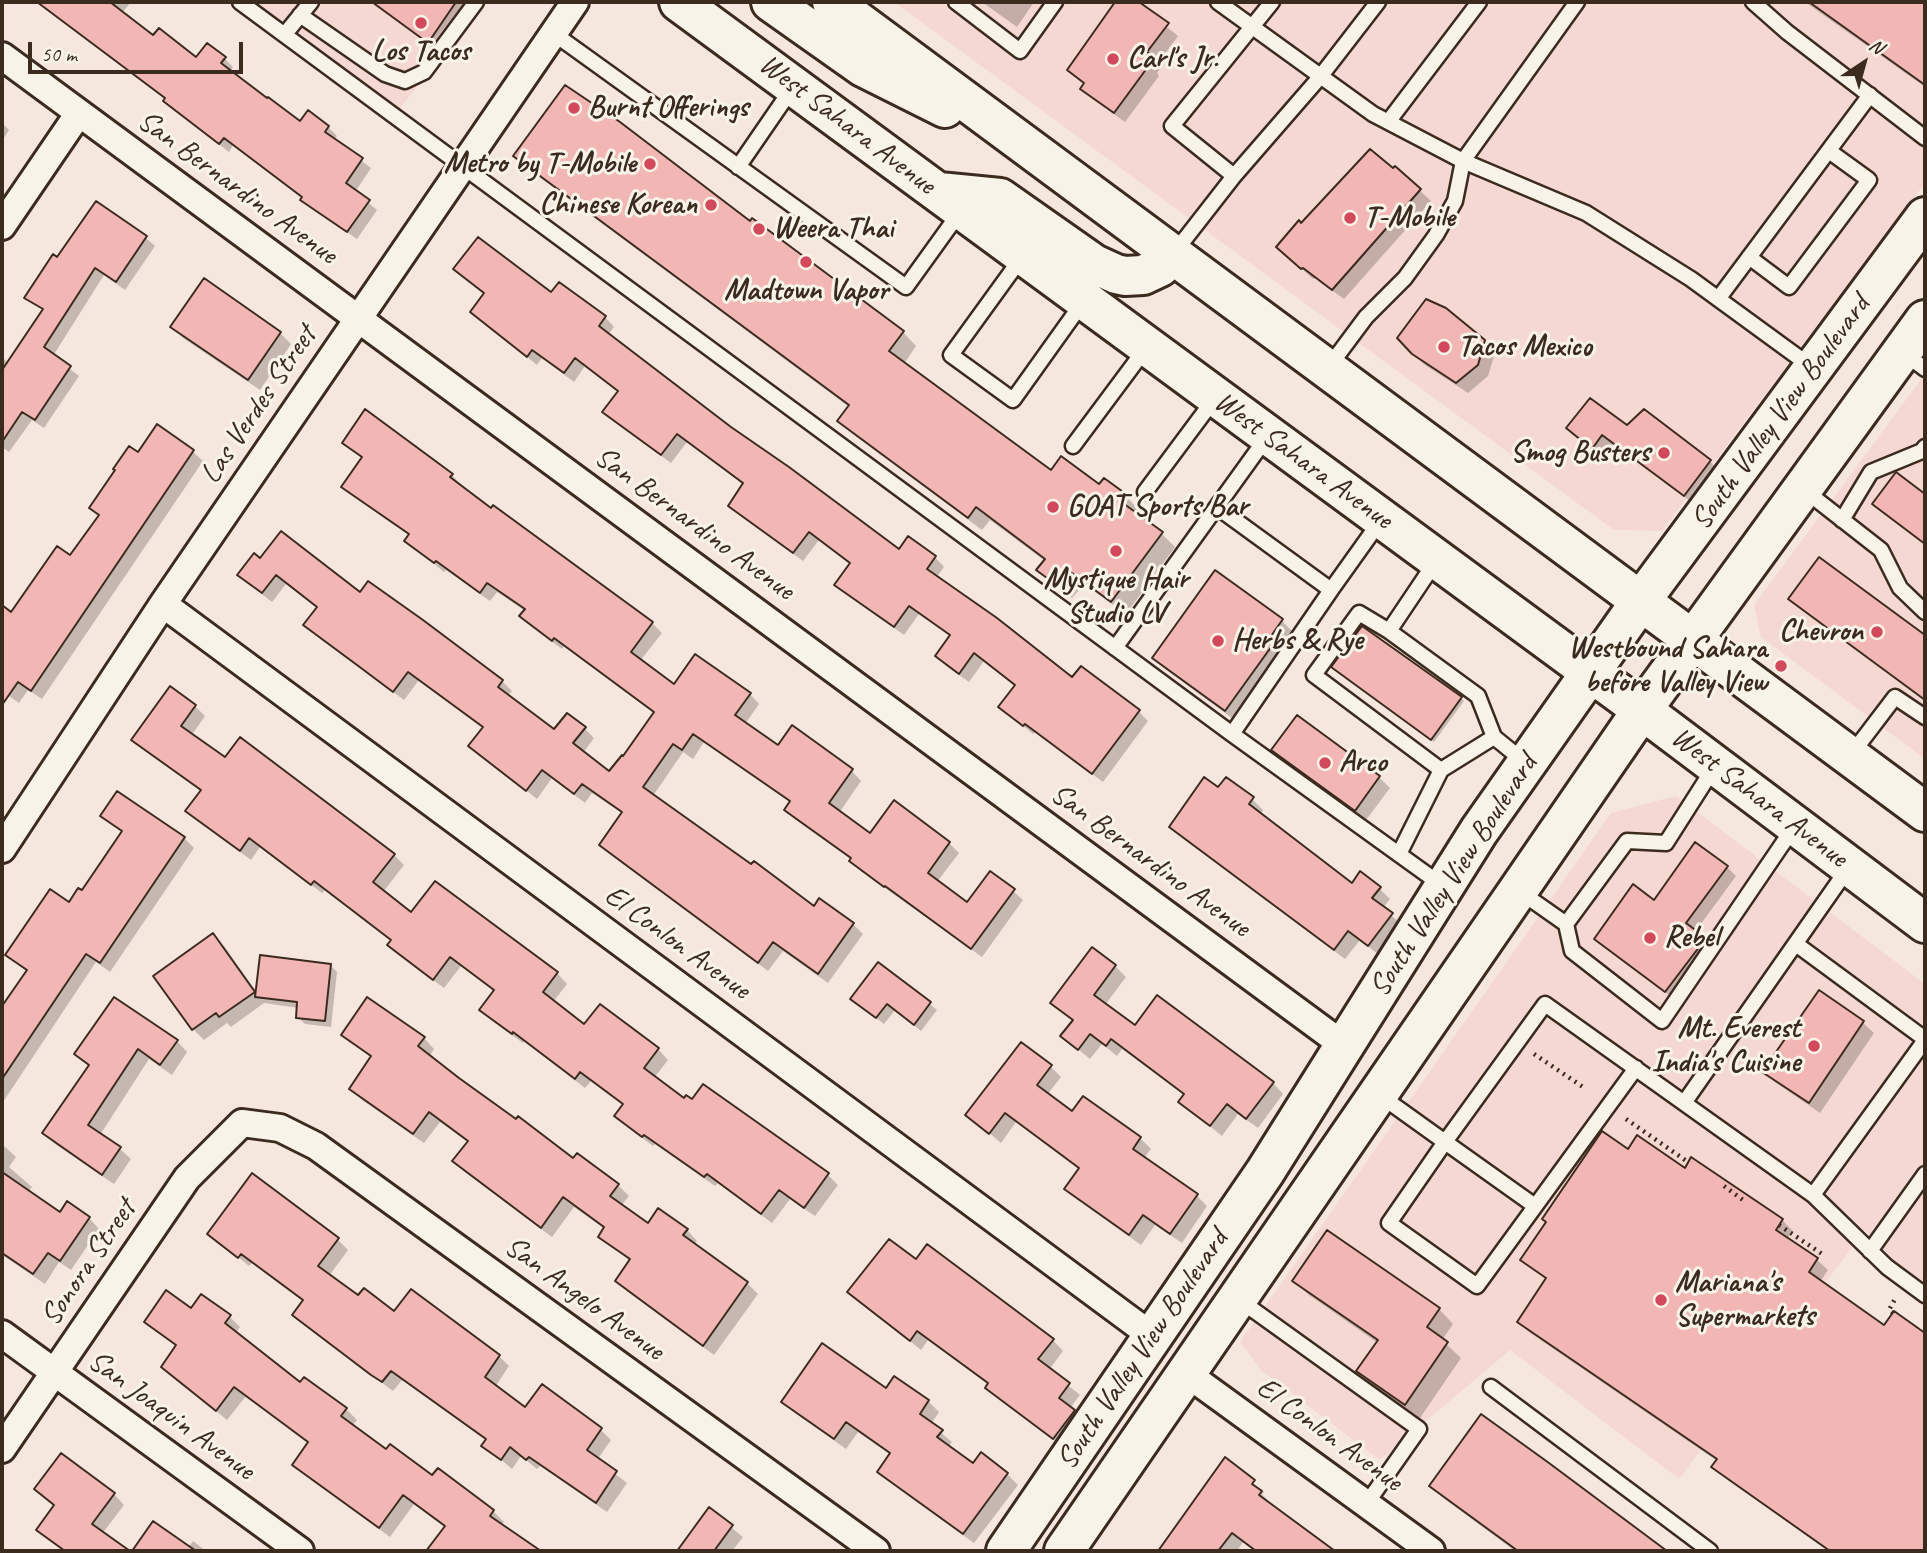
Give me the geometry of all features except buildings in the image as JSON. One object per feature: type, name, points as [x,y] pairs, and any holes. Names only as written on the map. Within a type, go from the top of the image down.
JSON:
[{"type":"main road","name":"West Sahara Avenue","points":[[680,2],[1642,710],[1925,922]]},
{"type":"main road","points":[[771,2],[863,67],[1037,154]]},
{"type":"main road","points":[[832,2],[1925,812]]},
{"type":"main road","points":[[949,201],[1000,198],[1094,264],[1116,274],[1143,275],[1160,267],[1173,254]]},
{"type":"main road","name":"South Valley View Boulevard","points":[[1006,1551],[1265,1172],[1346,1047],[1479,831],[1640,602],[1925,217]]},
{"type":"main road","name":"South Valley View Boulevard","points":[[1064,1551],[1642,710],[1802,488],[1914,360],[1925,320]]},
{"type":"main road","points":[[1186,1373],[1184,1332],[1211,1287],[1265,1172]]},
{"type":"main road","points":[[1111,1483],[1136,1401],[1155,1362],[1156,1350],[1152,1336]]},
{"type":"street","name":"Las Verdes Street","points":[[2,849],[163,604],[575,2]]},
{"type":"street","name":"San Bernardino Avenue","points":[[2,56],[1346,1047]]},
{"type":"street","points":[[2,226],[79,113]]},
{"type":"street","name":"El Conlon Avenue","points":[[163,604],[1152,1336]]},
{"type":"street","name":"Sonora Street","points":[[2,1449],[187,1178],[242,1123]]},
{"type":"street","name":"San Angelo Avenue","points":[[242,1123],[280,1128],[316,1146],[876,1551]]},
{"type":"street","name":"San Joaquin Avenue","points":[[2,1334],[300,1551]]},
{"type":"street","name":"El Conlon Avenue","points":[[1186,1373],[1432,1551]]},
{"type":"lane","points":[[240,2],[1232,734],[1445,887]]},
{"type":"lane","points":[[285,34],[311,2]]},
{"type":"lane","points":[[300,15],[385,74],[405,81],[424,72],[476,2]]},
{"type":"lane","points":[[956,2],[1020,51],[1055,2]]},
{"type":"lane","points":[[1218,2],[1373,114],[1463,161],[1586,212],[1691,279],[1813,368]]},
{"type":"lane","points":[[1234,176],[1172,126],[1272,2]]},
{"type":"lane","points":[[1173,254],[1234,176],[1320,78],[1378,2]]},
{"type":"lane","points":[[1388,122],[1479,2]]},
{"type":"lane","points":[[1327,369],[1366,317],[1405,278],[1436,236],[1455,201],[1463,161],[1577,2]]},
{"type":"lane","points":[[1754,2],[1787,32],[1925,138]]},
{"type":"lane","points":[[553,33],[906,287],[949,201]]},
{"type":"lane","points":[[738,167],[794,86]]},
{"type":"lane","points":[[1718,299],[1870,95]]},
{"type":"lane","points":[[1749,257],[1789,287],[1797,277],[1869,180],[1829,151]]},
{"type":"lane","points":[[1023,256],[951,355],[1013,400],[1084,301]]},
{"type":"lane","points":[[1073,446],[1147,347]]},
{"type":"lane","points":[[1145,492],[1215,397]]},
{"type":"lane","points":[[1115,648],[1268,436]]},
{"type":"lane","points":[[1842,520],[1871,472],[1922,451],[1925,447]]},
{"type":"lane","points":[[1802,488],[1881,550],[1900,589],[1925,612]]},
{"type":"lane","points":[[1217,507],[1331,590]]},
{"type":"lane","points":[[1232,734],[1382,519]]},
{"type":"lane","points":[[1389,631],[1437,560]]},
{"type":"lane","points":[[1441,770],[1314,676],[1359,613],[1389,631],[1478,696],[1494,737],[1526,763]]},
{"type":"lane","points":[[1850,756],[1895,697],[1925,717]]},
{"type":"lane","points":[[1399,854],[1441,770],[1494,737]]},
{"type":"lane","points":[[1566,924],[1628,841],[1666,843],[1715,766]]},
{"type":"lane","points":[[1517,890],[1566,924],[1572,951],[1662,1021],[1795,825]]},
{"type":"lane","points":[[1684,1103],[1850,866]]},
{"type":"lane","points":[[1796,944],[1925,1040],[1813,1195]]},
{"type":"lane","points":[[1636,1068],[1477,1286],[1390,1223],[1545,1004],[1636,1068],[1813,1195],[1870,1251],[1925,1295]]},
{"type":"lane","points":[[1377,1093],[1535,1206]]},
{"type":"lane","points":[[1870,1251],[1925,1174]]},
{"type":"lane","points":[[1237,1298],[1419,1429],[1367,1503]]},
{"type":"lane","points":[[1491,1387],[1710,1551]]},
{"type":"path","points":[[1524,1048],[1583,1087]]},
{"type":"path","points":[[1626,1119],[1688,1162]]},
{"type":"path","points":[[1724,1186],[1743,1200]]},
{"type":"path","points":[[1779,1225],[1825,1256]]},
{"type":"shaded area","points":[[250,2],[482,2],[398,111]]},
{"type":"shaded area","points":[[894,2],[1925,2],[1925,183],[1662,531],[1614,530]]},
{"type":"shaded area","points":[[1925,374],[1925,759],[1761,637],[1754,605]]},
{"type":"shaded area","points":[[1676,796],[1925,984],[1925,1284],[1893,1262],[1865,1230],[1679,1479],[1510,1350],[1380,1460],[1262,1371],[1240,1342],[1611,813]]},
{"type":"place","name":"Los Tacos","points":[[421,23]]},
{"type":"place","name":"Carl's Jr.","points":[[1113,59]]},
{"type":"place","name":"Burnt Offerings","points":[[574,108]]},
{"type":"place","name":"Metro by T-Mobile","points":[[650,164]]},
{"type":"place","name":"Chinese Korean","points":[[711,205]]},
{"type":"place","name":"T-Mobile","points":[[1350,218]]},
{"type":"place","name":"Weera Thai","points":[[759,229]]},
{"type":"place","name":"Madtown Vapor","points":[[806,262]]},
{"type":"place","name":"Tacos Mexico","points":[[1444,347]]},
{"type":"place","name":"Smog Busters","points":[[1664,453]]},
{"type":"place","name":"GOAT Sports Bar","points":[[1053,507]]},
{"type":"place","name":"Mystique Hair Studio LV","points":[[1116,551]]},
{"type":"place","name":"Chevron","points":[[1877,632]]},
{"type":"place","name":"Herbs & Rye","points":[[1218,641]]},
{"type":"place","name":"Westbound Sahara before Valley View","points":[[1781,666]]},
{"type":"place","name":"Arco","points":[[1325,763]]},
{"type":"place","name":"Rebel","points":[[1650,938]]},
{"type":"place","name":"Mt. Everest India's Cuisine","points":[[1814,1046]]},
{"type":"place","name":"Mariana's Supermarkets","points":[[1661,1300]]}]
